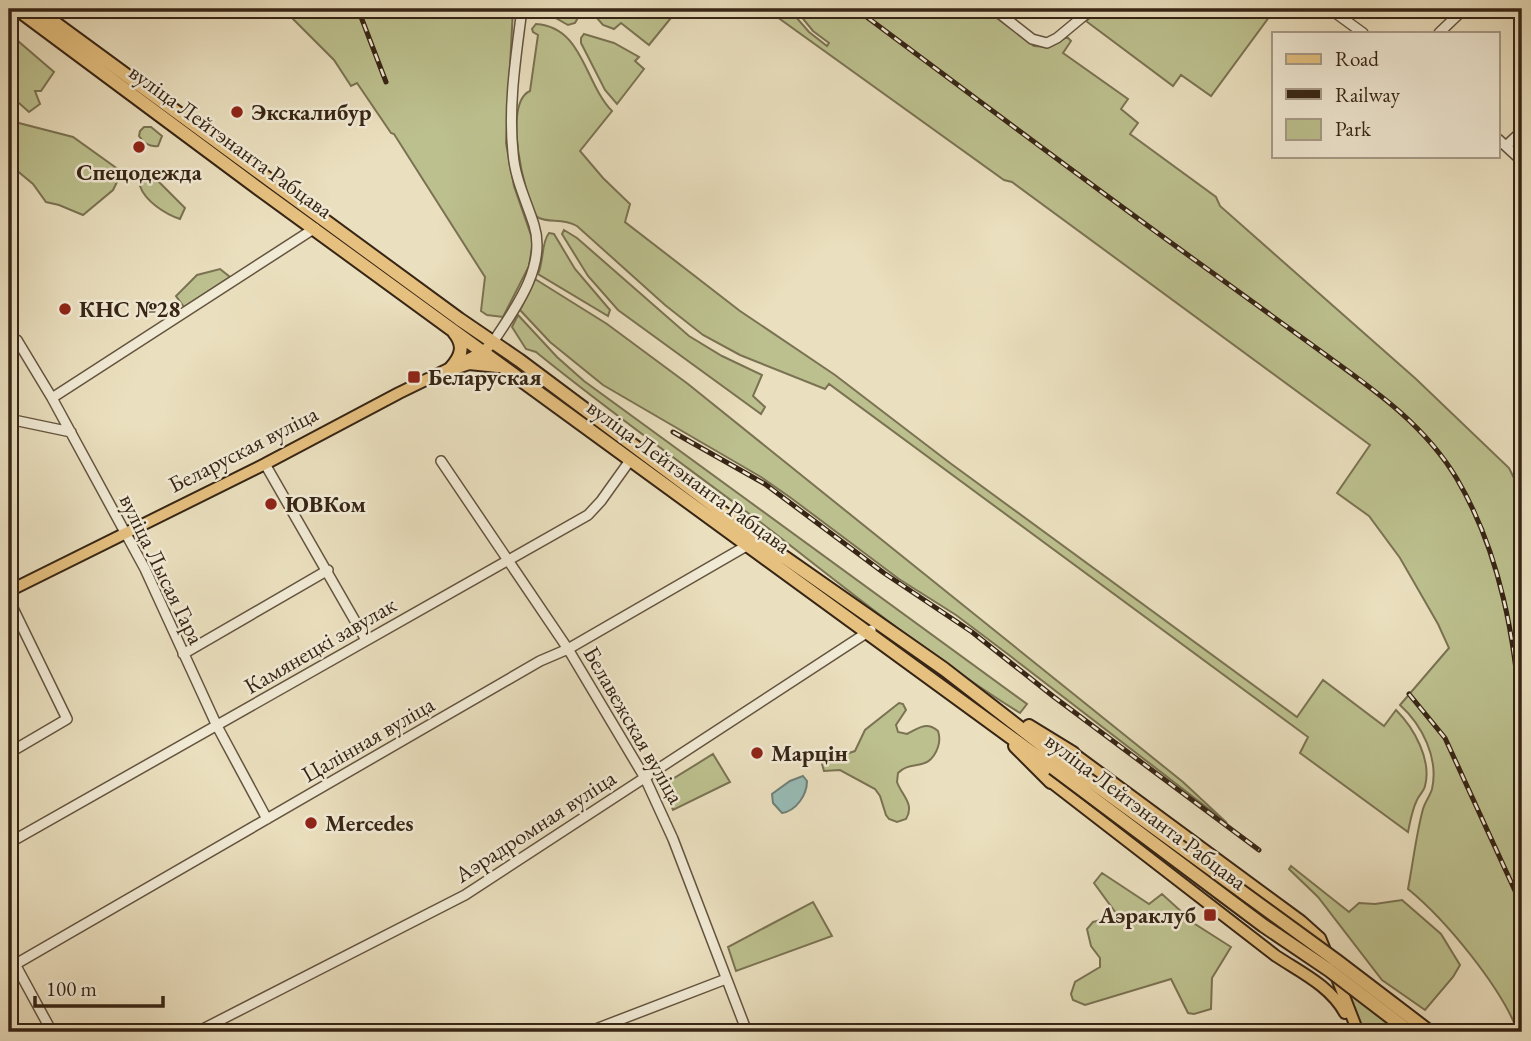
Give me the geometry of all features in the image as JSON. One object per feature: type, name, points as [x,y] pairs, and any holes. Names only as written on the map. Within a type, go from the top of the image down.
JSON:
[{"type":"highway","name":"вуліца Лейтэнанта Рабцава","points":[[17,9],[451,330],[748,545],[995,707],[1057,764],[1264,926],[1329,970],[1410,1032]]},
{"type":"highway","name":"вуліца Лейтэнанта Рабцава","points":[[36,9],[757,538],[1002,730],[1057,764],[1337,961],[1430,1032]]},
{"type":"highway","points":[[451,330],[459,339],[461,349],[458,360],[451,369]]},
{"type":"highway","points":[[451,369],[469,363],[504,368]]},
{"type":"highway","points":[[995,707],[1073,753]]},
{"type":"highway","points":[[1002,730],[1025,758],[1051,782]]},
{"type":"main road","name":"Беларуская вуліца","points":[[9,591],[265,464],[388,398],[451,369],[483,352],[493,342]]},
{"type":"main road","name":"вуліца Лейтэнанта Рабцава","points":[[1073,753],[1261,891],[1320,938],[1357,1032]]},
{"type":"main road","name":"вуліца Лейтэнанта Рабцава","points":[[1051,782],[1276,956],[1308,976],[1337,1000],[1357,1032]]},
{"type":"main road","points":[[1235,923],[1249,926],[1262,917],[1267,906],[1261,891]]},
{"type":"main road","points":[[1276,956],[1268,941],[1270,932],[1277,923],[1287,919],[1301,921]]},
{"type":"street","points":[[493,342],[520,298],[534,267],[538,249],[533,223],[517,178],[512,142],[512,103],[522,9]]},
{"type":"street","points":[[994,9],[1041,43],[1052,42],[1092,9]]},
{"type":"street","points":[[1330,9],[1362,32]]},
{"type":"street","points":[[1440,32],[1464,9]]},
{"type":"street","points":[[1506,146],[1522,131]]},
{"type":"street","points":[[1500,141],[1522,161]]},
{"type":"street","points":[[52,398],[315,228]]},
{"type":"street","name":"вуліца Лысая Гара","points":[[17,340],[52,398],[145,569],[217,726],[267,819]]},
{"type":"street","points":[[9,419],[71,432]]},
{"type":"street","name":"Камянецкі завулак","points":[[9,843],[588,514],[601,501],[631,459]]},
{"type":"street","name":"Белавежская вуліца","points":[[441,461],[568,649],[645,778],[673,839],[747,1032]]},
{"type":"street","points":[[265,464],[366,640]]},
{"type":"street","name":"Цалінная вуліца","points":[[12,966],[748,545]]},
{"type":"street","points":[[183,654],[328,570]]},
{"type":"street","points":[[9,600],[67,719],[9,753]]},
{"type":"street","name":"Аэрадромная вуліца","points":[[197,1032],[465,895],[873,628]]},
{"type":"street","points":[[9,953],[12,966],[52,1032]]},
{"type":"street","points":[[588,1032],[726,979]]},
{"type":"green space","points":[[283,9],[513,9],[506,143],[514,186],[533,241],[529,266],[503,317],[487,315],[481,311],[485,277],[394,134],[357,83],[351,86],[334,60]]},
{"type":"green space","points":[[540,9],[578,9],[579,16],[575,23],[568,25]]},
{"type":"green space","points":[[589,9],[672,9],[675,13],[649,45],[621,23],[614,29],[603,25]]},
{"type":"green space","points":[[766,9],[789,9],[809,32],[827,46],[829,43],[813,31],[795,9],[985,9],[1034,46],[1049,47],[1067,37],[1071,41],[1063,53],[1128,99],[1121,109],[1138,123],[1130,134],[1216,197],[1220,206],[1416,379],[1509,468],[1522,494],[1522,1032],[1518,1032],[1499,995],[1471,955],[1439,918],[1408,889],[1424,806],[1434,777],[1431,754],[1422,732],[1400,705],[1449,648],[1400,558],[1369,516],[1337,493],[1370,445],[1012,182],[1004,180]]},
{"type":"green space","points":[[1101,9],[1275,9],[1211,96],[1181,75],[1173,86],[1086,21]]},
{"type":"green space","points":[[536,24],[552,27],[573,45],[612,111],[580,151],[630,204],[625,222],[740,311],[835,375],[950,463],[1297,717],[1323,680],[1384,726],[1396,710],[1420,745],[1427,776],[1408,832],[1300,753],[1308,737],[829,384],[825,389],[740,355],[703,335],[665,305],[577,226],[537,217],[526,190],[516,131],[517,113],[522,99],[530,91],[538,35],[532,29]]},
{"type":"green space","points":[[584,34],[614,43],[639,57],[635,61],[644,69],[617,104],[605,90],[581,43]]},
{"type":"green space","points":[[18,41],[54,72],[41,91],[35,91],[40,104],[29,112],[19,103],[9,103],[9,54]]},
{"type":"green space","points":[[9,117],[15,122],[73,137],[122,172],[113,190],[83,215],[46,202],[33,184],[9,164]]},
{"type":"green space","points":[[144,127],[151,127],[162,136],[158,146],[147,144],[141,139],[140,131]]},
{"type":"green space","points":[[146,179],[159,182],[185,208],[180,219],[168,214],[146,197],[140,186]]},
{"type":"green space","points":[[564,230],[577,238],[689,336],[762,375],[753,396],[765,407],[761,414],[618,310],[588,276],[562,234]]},
{"type":"green space","points":[[549,233],[554,234],[575,269],[610,310],[608,316],[538,274]]},
{"type":"green space","points":[[220,269],[230,277],[184,307],[176,296],[197,275]]},
{"type":"green space","points":[[535,279],[607,324],[688,384],[1183,782],[1227,823],[956,615],[899,579],[791,498],[761,477],[603,385],[550,342],[520,310]]},
{"type":"green space","points":[[518,315],[557,357],[584,381],[1027,704],[1020,713],[923,647],[536,352],[526,349],[512,327]]},
{"type":"green space","points":[[899,703],[903,704],[906,710],[896,725],[898,732],[907,734],[922,726],[930,726],[938,731],[940,739],[930,760],[898,773],[897,782],[909,809],[906,819],[897,822],[886,815],[875,789],[840,770],[824,771],[822,764],[833,755],[855,751],[865,730]]},
{"type":"green space","points":[[713,754],[730,782],[673,810],[663,785]]},
{"type":"green space","points":[[1291,866],[1349,912],[1359,903],[1375,904],[1402,900],[1441,934],[1460,965],[1425,1010],[1382,980],[1318,897],[1289,869]]},
{"type":"green space","points":[[1102,873],[1149,904],[1162,894],[1195,924],[1231,947],[1212,978],[1211,1009],[1188,1013],[1171,979],[1085,1005],[1073,1000],[1071,994],[1075,982],[1100,967],[1100,958],[1091,946],[1087,929],[1093,922],[1118,916],[1094,883]]},
{"type":"green space","points":[[813,902],[832,936],[736,971],[728,947]]},
{"type":"green space","points":[[1351,994],[1401,1032],[1362,1032]]},
{"type":"water","points":[[803,776],[807,781],[803,797],[796,806],[782,813],[773,803],[772,794],[790,781]]},
{"type":"railway","points":[[358,9],[386,82]]},
{"type":"railway","points":[[856,9],[1357,378],[1395,407],[1429,440],[1457,479],[1485,537],[1495,567],[1510,630],[1522,726]]},
{"type":"railway","points":[[673,432],[765,484],[884,573],[972,632],[1054,697],[1259,850]]},
{"type":"railway","points":[[1409,694],[1445,738],[1522,906]]},
{"type":"place","name":"Экскалибур","points":[[237,112]]},
{"type":"place","name":"Спецодежда","points":[[139,147]]},
{"type":"place","name":"КНС №28","points":[[65,309]]},
{"type":"place","name":"Беларуская","points":[[414,377]]},
{"type":"place","name":"ЮВКом","points":[[271,504]]},
{"type":"place","name":"Марцін","points":[[757,753]]},
{"type":"place","name":"Mercedes","points":[[311,823]]},
{"type":"place","name":"Аэраклуб","points":[[1210,915]]}]
